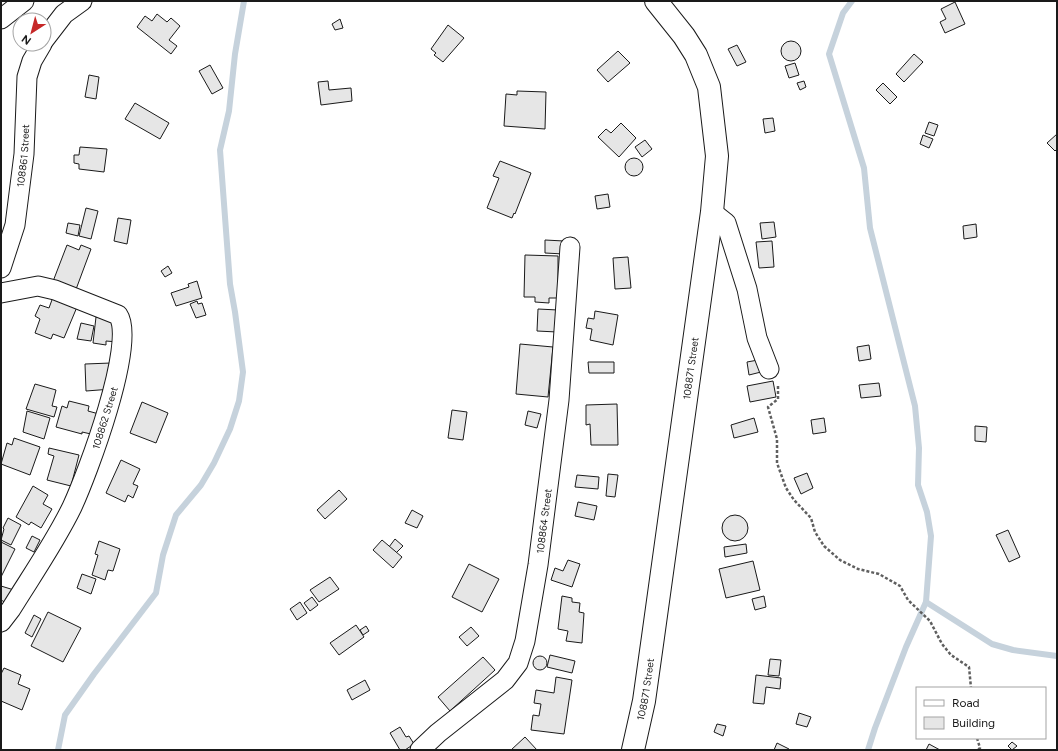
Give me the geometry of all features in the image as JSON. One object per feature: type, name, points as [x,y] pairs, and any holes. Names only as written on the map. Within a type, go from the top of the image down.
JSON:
[{"type":"street","points":[[1,19],[24,1]]},
{"type":"street","points":[[52,30],[64,14],[82,1]]},
{"type":"street","name":"108871 Street","points":[[633,750],[648,673],[712,212],[717,156],[709,87],[696,55],[684,36],[656,1]]},
{"type":"street","name":"108861 Street","points":[[1,268],[15,224],[24,154],[27,77],[32,61],[37,52]]},
{"type":"street","points":[[712,212],[726,223],[747,289],[757,338],[769,369]]},
{"type":"street","name":"108864 Street","points":[[420,750],[438,733],[505,680],[518,663],[525,641],[538,565],[559,400],[570,247]]},
{"type":"street","name":"108862 Street","points":[[1,293],[38,286],[55,290],[118,315],[122,321],[123,334],[116,382],[93,458],[72,507],[11,609],[1,622]]},
{"type":"path","points":[[769,369],[778,385],[778,399],[768,407],[777,439],[777,463],[786,488],[794,500],[811,518],[816,532],[824,546],[840,560],[858,569],[879,574],[900,586],[908,600],[930,621],[942,644],[951,655],[969,667],[971,687]]},
{"type":"path","points":[[977,739],[980,748],[978,750]]},
{"type":"building","points":[[955,2],[965,24],[945,33],[940,22],[946,19],[941,9]]},
{"type":"building","points":[[157,14],[167,22],[171,18],[180,26],[169,40],[177,46],[171,54],[137,27],[145,16],[152,21]]},
{"type":"building","points":[[340,19],[343,28],[335,30],[332,24]]},
{"type":"building","points":[[448,25],[464,38],[443,62],[434,55],[436,53],[431,49]]},
{"type":"building","points":[[791,41],[798,44],[801,51],[798,58],[791,61],[784,58],[781,51],[784,44]]},
{"type":"building","points":[[737,45],[746,62],[737,66],[728,49]]},
{"type":"building","points":[[618,51],[630,63],[608,82],[597,70]]},
{"type":"building","points":[[914,54],[923,62],[904,82],[896,74]]},
{"type":"building","points":[[795,63],[799,75],[789,78],[785,66]]},
{"type":"building","points":[[210,65],[223,88],[212,94],[199,71]]},
{"type":"building","points":[[89,75],[99,77],[96,99],[85,97]]},
{"type":"building","points":[[328,81],[329,90],[351,88],[352,101],[321,105],[318,82]]},
{"type":"building","points":[[804,81],[806,87],[800,90],[797,83]]},
{"type":"building","points":[[883,83],[897,97],[890,104],[876,90]]},
{"type":"building","points":[[517,91],[546,92],[545,129],[504,126],[506,94],[517,95]]},
{"type":"building","points":[[135,103],[169,123],[160,139],[125,119]]},
{"type":"building","points":[[773,118],[775,131],[765,133],[763,119]]},
{"type":"building","points":[[929,122],[938,125],[934,136],[925,133]]},
{"type":"building","points":[[621,123],[636,138],[619,157],[598,137],[606,129],[611,133]]},
{"type":"building","points":[[1057,134],[1057,149],[1055,151],[1047,143]]},
{"type":"building","points":[[923,135],[933,139],[929,148],[920,144]]},
{"type":"building","points":[[645,140],[652,149],[642,157],[635,147]]},
{"type":"building","points":[[80,147],[107,149],[104,172],[79,169],[79,164],[74,163],[74,155],[79,155]]},
{"type":"building","points":[[630,158],[638,158],[643,163],[641,174],[638,176],[630,176],[625,171],[625,163]]},
{"type":"building","points":[[500,161],[531,173],[515,214],[514,213],[512,218],[487,208],[499,178],[493,176]]},
{"type":"building","points":[[608,194],[610,207],[597,209],[595,196]]},
{"type":"building","points":[[86,208],[98,211],[91,239],[79,236]]},
{"type":"building","points":[[118,218],[131,220],[127,244],[114,241]]},
{"type":"building","points":[[774,222],[776,237],[762,239],[760,223]]},
{"type":"building","points":[[68,223],[80,225],[78,236],[66,233]]},
{"type":"building","points":[[976,224],[977,237],[964,239],[963,226]]},
{"type":"building","points":[[545,240],[564,241],[564,254],[545,253]]},
{"type":"building","points":[[772,241],[774,267],[759,268],[756,242]]},
{"type":"building","points":[[67,245],[79,250],[81,245],[91,249],[75,292],[52,284]]},
{"type":"building","points":[[525,255],[558,256],[558,298],[549,298],[549,303],[535,302],[535,297],[524,297]]},
{"type":"building","points":[[628,257],[631,288],[615,289],[613,258]]},
{"type":"building","points":[[168,266],[172,273],[165,277],[161,271]]},
{"type":"building","points":[[197,281],[202,298],[176,306],[171,293],[189,287],[188,284]]},
{"type":"building","points":[[53,297],[77,307],[64,338],[53,334],[51,339],[35,333],[40,319],[35,316],[40,305],[49,308]]},
{"type":"building","points":[[197,301],[198,304],[202,303],[206,315],[196,318],[190,304]]},
{"type":"building","points":[[538,309],[558,310],[557,332],[537,331]]},
{"type":"building","points":[[595,311],[618,315],[613,345],[590,340],[592,329],[586,328],[588,318],[594,319]]},
{"type":"building","points":[[96,317],[121,320],[118,342],[106,341],[106,345],[93,343]]},
{"type":"building","points":[[81,323],[94,326],[91,341],[77,339]]},
{"type":"building","points":[[520,344],[553,347],[548,397],[516,394]]},
{"type":"building","points":[[869,345],[871,359],[859,361],[857,347]]},
{"type":"building","points":[[758,360],[761,372],[749,375],[747,362]]},
{"type":"building","points":[[588,362],[614,362],[614,373],[589,373]]},
{"type":"building","points":[[111,363],[112,389],[86,391],[85,364]]},
{"type":"building","points":[[773,381],[776,397],[750,402],[747,386]]},
{"type":"building","points":[[879,383],[881,396],[861,398],[859,385]]},
{"type":"building","points":[[35,384],[56,390],[52,406],[57,407],[54,417],[26,409]]},
{"type":"building","points":[[69,401],[89,406],[88,411],[99,414],[91,434],[82,432],[82,434],[56,427],[62,406],[67,408]]},
{"type":"building","points":[[142,402],[168,413],[156,443],[130,433]]},
{"type":"building","points":[[617,404],[618,445],[591,445],[590,424],[586,425],[586,405]]},
{"type":"building","points":[[452,410],[467,412],[463,440],[448,438]]},
{"type":"building","points":[[27,411],[50,418],[44,439],[23,432]]},
{"type":"building","points":[[528,411],[541,414],[537,428],[525,425]]},
{"type":"building","points":[[754,418],[758,432],[734,438],[731,425]]},
{"type":"building","points":[[824,418],[826,432],[813,434],[811,420]]},
{"type":"building","points":[[975,426],[987,427],[986,442],[975,441]]},
{"type":"building","points":[[14,438],[40,447],[30,475],[1,464],[7,443],[12,445]]},
{"type":"building","points":[[49,448],[79,455],[71,486],[47,480],[54,456],[48,454]]},
{"type":"building","points":[[121,460],[140,469],[133,484],[138,486],[133,498],[128,495],[125,502],[106,493]]},
{"type":"building","points":[[807,473],[813,488],[801,494],[794,478]]},
{"type":"building","points":[[608,474],[618,475],[615,497],[606,496]]},
{"type":"building","points":[[577,475],[599,477],[598,489],[575,487]]},
{"type":"building","points":[[33,486],[48,495],[43,504],[52,509],[41,528],[31,522],[29,525],[16,517]]},
{"type":"building","points":[[339,490],[347,499],[325,519],[317,510]]},
{"type":"building","points":[[578,502],[597,506],[594,520],[575,516]]},
{"type":"building","points":[[412,510],[423,516],[417,528],[405,523]]},
{"type":"building","points":[[735,515],[744,519],[748,528],[744,537],[735,541],[726,537],[722,528],[726,519]]},
{"type":"building","points":[[8,518],[21,525],[11,545],[1,540],[3,528]]},
{"type":"building","points":[[1008,530],[1020,557],[1009,562],[996,535]]},
{"type":"building","points":[[32,536],[40,540],[34,552],[26,548]]},
{"type":"building","points":[[395,539],[403,546],[396,553],[389,547]]},
{"type":"building","points":[[382,540],[402,557],[393,568],[373,550]]},
{"type":"building","points":[[99,541],[120,549],[113,571],[108,570],[105,580],[92,575],[98,555],[95,554]]},
{"type":"building","points":[[1,542],[15,549],[1,577]]},
{"type":"building","points":[[746,544],[747,553],[725,557],[724,547]]},
{"type":"building","points":[[568,560],[580,564],[572,587],[551,580],[555,568],[563,571]]},
{"type":"building","points":[[753,561],[760,590],[726,598],[719,569]]},
{"type":"building","points":[[469,564],[499,579],[482,612],[452,597]]},
{"type":"building","points":[[82,574],[96,579],[91,594],[77,588]]},
{"type":"building","points":[[330,577],[339,589],[319,602],[310,590]]},
{"type":"building","points":[[1,586],[14,590],[8,604],[1,600]]},
{"type":"building","points":[[562,596],[572,598],[572,602],[580,603],[579,612],[584,613],[582,643],[566,641],[568,631],[558,629]]},
{"type":"building","points":[[764,596],[766,607],[755,610],[752,599]]},
{"type":"building","points":[[312,597],[318,605],[310,611],[304,603]]},
{"type":"building","points":[[300,602],[307,613],[297,620],[290,609]]},
{"type":"building","points":[[48,612],[81,628],[63,662],[31,646]]},
{"type":"building","points":[[34,615],[41,619],[32,637],[25,633]]},
{"type":"building","points":[[356,625],[364,637],[339,655],[330,643]]},
{"type":"building","points":[[366,626],[369,631],[363,635],[360,630]]},
{"type":"building","points":[[471,627],[479,636],[467,646],[459,637]]},
{"type":"building","points":[[550,655],[575,661],[572,673],[547,667]]},
{"type":"building","points":[[540,656],[545,658],[547,663],[545,668],[540,670],[535,668],[533,663],[535,658]]},
{"type":"building","points":[[483,657],[495,670],[450,711],[438,697]]},
{"type":"building","points":[[770,659],[781,660],[779,676],[768,675]]},
{"type":"building","points":[[4,668],[21,675],[18,684],[30,689],[22,710],[1,701],[1,674]]},
{"type":"building","points":[[756,675],[781,678],[780,689],[766,687],[764,704],[753,703]]},
{"type":"building","points":[[556,677],[572,680],[564,734],[531,730],[533,715],[539,716],[541,704],[534,703],[536,690],[554,693]]},
{"type":"building","points":[[365,680],[370,690],[352,700],[347,690]]},
{"type":"building","points":[[799,713],[811,717],[807,727],[796,724]]},
{"type":"building","points":[[717,724],[726,726],[723,736],[714,732]]},
{"type":"building","points":[[400,727],[406,737],[409,736],[414,744],[405,750],[400,750],[390,733]]},
{"type":"building","points":[[525,737],[537,750],[511,750]]},
{"type":"building","points":[[1012,742],[1017,746],[1012,750],[1008,746]]},
{"type":"building","points":[[777,743],[789,749],[789,750],[774,750]]},
{"type":"building","points":[[929,744],[940,750],[926,750]]},
{"type":"waterway","points":[[58,750],[65,715],[94,674],[156,593],[163,555],[176,515],[201,485],[214,463],[230,429],[239,401],[243,372],[230,284],[220,150],[229,111],[235,54],[244,1]]},
{"type":"waterway","points":[[852,1],[843,13],[829,54],[864,168],[870,228],[915,406],[919,448],[918,485],[927,512],[931,536],[926,602],[906,647],[868,750]]},
{"type":"waterway","points":[[926,602],[992,644],[1013,650],[1057,656]]}]
